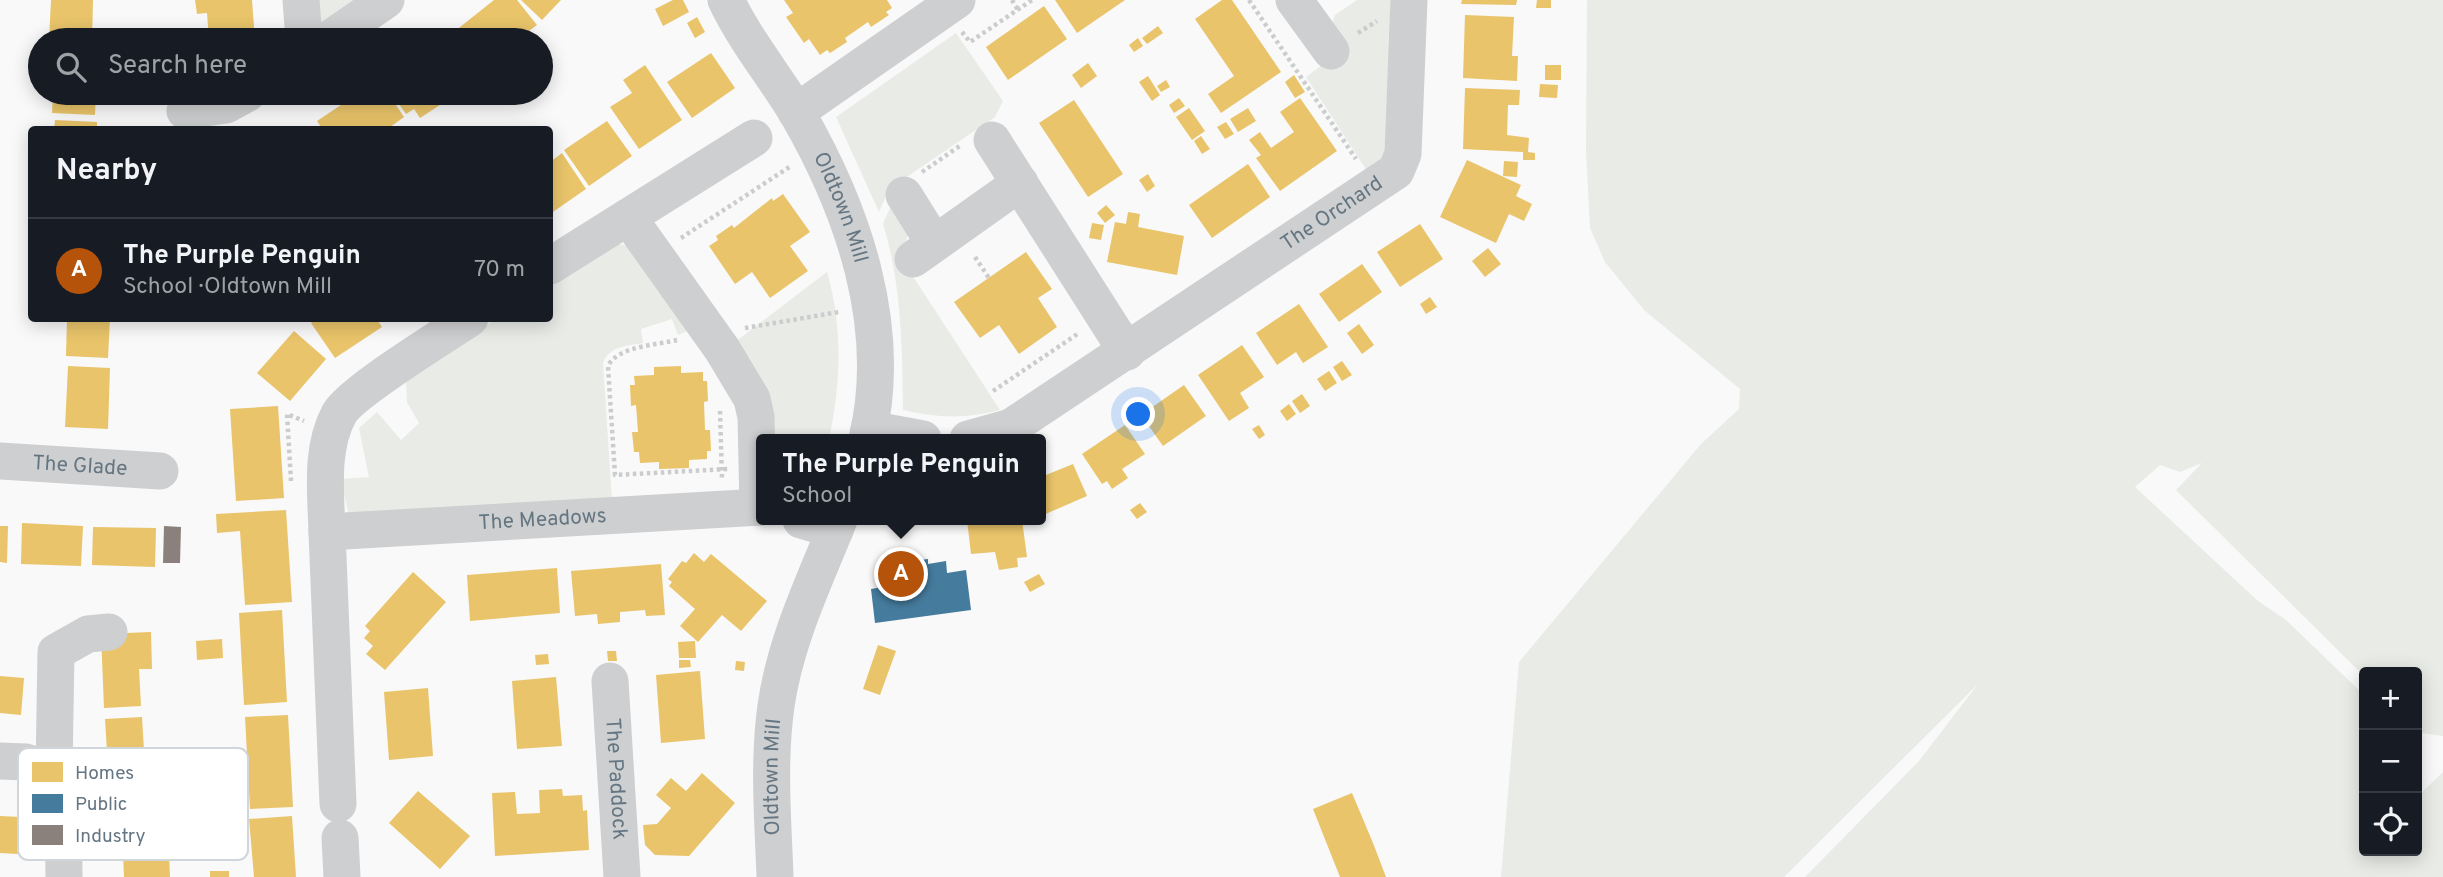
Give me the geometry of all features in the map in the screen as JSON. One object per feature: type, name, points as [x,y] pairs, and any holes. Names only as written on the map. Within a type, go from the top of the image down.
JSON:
[{"type":"street","points":[[301,0],[303,28]]},
{"type":"street","points":[[345,28],[386,0]]},
{"type":"street","name":"Oldtown Mill","points":[[726,0],[743,33],[796,112],[842,206],[868,292],[876,376],[868,434]]},
{"type":"street","name":"The Orchard","points":[[988,434],[1011,428],[1396,171],[1403,154],[1409,0]]},
{"type":"street","points":[[796,112],[951,3]]},
{"type":"street","points":[[1309,5],[1331,51]]},
{"type":"street","points":[[185,111],[226,105]]},
{"type":"street","points":[[553,264],[754,138]]},
{"type":"street","points":[[992,140],[1127,352]]},
{"type":"street","points":[[904,195],[923,251],[1020,183]]},
{"type":"street","name":"The Meadows","points":[[628,217],[722,349],[752,399],[756,444]]},
{"type":"street","points":[[342,877],[327,532],[327,451],[340,413],[366,389],[464,322]]},
{"type":"street","name":"The Glade","points":[[0,461],[160,471]]},
{"type":"street","name":"The Meadows","points":[[327,532],[756,507]]},
{"type":"street","name":"Oldtown Mill","points":[[775,877],[770,774],[775,707],[800,615],[837,525]]},
{"type":"street","points":[[54,748],[56,652],[88,634],[109,632]]},
{"type":"street","name":"The Paddock","points":[[610,681],[622,877]]},
{"type":"street","points":[[0,761],[18,762]]},
{"type":"path","points":[[1012,0],[1018,10]]},
{"type":"path","points":[[951,3],[970,42],[1032,0]]},
{"type":"path","points":[[1249,0],[1374,187]]},
{"type":"path","points":[[654,256],[794,164],[788,153]]},
{"type":"path","points":[[975,257],[989,278]]},
{"type":"path","points":[[738,334],[748,326],[840,312]]},
{"type":"path","points":[[993,391],[1081,332]]},
{"type":"path","points":[[691,337],[624,352],[611,360],[608,366],[615,475],[756,467]]},
{"type":"path","points":[[719,403],[722,469]]},
{"type":"shaded area","points":[[313,0],[368,0],[319,25]]},
{"type":"shaded area","points":[[1357,0],[1395,0],[1391,150],[1369,174],[1306,77],[1345,48],[1331,26],[1335,15]]},
{"type":"shaded area","points":[[1587,0],[2443,0],[2443,736],[2422,733],[2422,667],[2359,667],[2359,671],[2176,490],[2202,463],[2180,472],[2160,465],[2135,487],[2258,601],[2286,620],[2359,690],[2359,856],[2422,856],[2422,792],[2443,772],[2443,877],[1805,877],[1919,761],[1978,684],[1784,877],[1501,877],[1519,662],[1701,444],[1739,409],[1740,389],[1644,310],[1605,262],[1590,228],[1586,151]]},
{"type":"shaded area","points":[[956,33],[1003,101],[995,117],[889,189],[879,212],[836,117]]},
{"type":"shaded area","points":[[895,196],[908,232],[907,239],[897,252],[1000,410],[952,416],[903,410],[897,293],[883,224]]},
{"type":"shaded area","points":[[618,244],[630,246],[690,330],[678,335],[672,319],[641,329],[643,343],[614,350],[603,363],[612,500],[349,516],[341,479],[369,477],[359,428],[377,412],[401,440],[419,423],[407,402],[406,381],[492,322],[553,322],[553,279]]},
{"type":"shaded area","points":[[827,272],[838,335],[838,376],[830,434],[767,434],[731,345]]},
{"type":"building: Homes","points":[[51,0],[93,0],[92,28],[50,28]]},
{"type":"building: Homes","points":[[195,0],[252,0],[254,28],[208,28],[207,13],[197,14]]},
{"type":"building: Homes","points":[[494,0],[517,0],[537,25],[533,28],[459,28]]},
{"type":"building: Homes","points":[[521,0],[561,0],[542,20]]},
{"type":"building: Homes","points":[[673,0],[683,0],[689,12],[663,26],[655,9]]},
{"type":"building: Homes","points":[[784,0],[887,0],[892,8],[886,12],[889,15],[871,27],[868,22],[845,38],[847,42],[830,53],[827,50],[820,55],[809,39],[804,43],[786,17],[793,13]]},
{"type":"building: Homes","points":[[1055,0],[1125,0],[1077,33]]},
{"type":"building: Homes","points":[[1222,0],[1232,0],[1281,72],[1221,113],[1208,94],[1234,76],[1195,19]]},
{"type":"building: Homes","points":[[1462,0],[1517,0],[1516,5],[1461,4]]},
{"type":"building: Homes","points":[[1537,0],[1551,0],[1551,8],[1536,8]]},
{"type":"building: Homes","points":[[1044,6],[1067,39],[1008,80],[986,47]]},
{"type":"building: Homes","points":[[1465,15],[1514,17],[1512,56],[1518,56],[1517,81],[1463,78]]},
{"type":"building: Homes","points":[[697,17],[705,32],[695,38],[687,23]]},
{"type":"building: Homes","points":[[1158,26],[1163,33],[1147,44],[1142,38]]},
{"type":"building: Homes","points":[[1138,38],[1143,46],[1134,52],[1129,45]]},
{"type":"building: Homes","points":[[711,53],[735,88],[692,118],[667,82]]},
{"type":"building: Homes","points":[[1088,63],[1097,76],[1081,88],[1072,75]]},
{"type":"building: Homes","points":[[645,65],[682,120],[639,149],[610,107],[632,93],[623,80]]},
{"type":"building: Homes","points":[[1545,65],[1561,65],[1561,80],[1545,80]]},
{"type":"building: Homes","points":[[1294,75],[1305,92],[1295,98],[1285,82]]},
{"type":"building: Homes","points":[[1148,76],[1160,95],[1152,101],[1139,82]]},
{"type":"building: Homes","points":[[1166,80],[1170,87],[1161,92],[1157,86]]},
{"type":"building: Homes","points":[[1540,84],[1558,85],[1557,98],[1539,97]]},
{"type":"building: Homes","points":[[1465,88],[1520,90],[1519,105],[1508,105],[1507,135],[1529,138],[1528,152],[1535,153],[1535,160],[1523,160],[1523,152],[1463,149]]},
{"type":"building: Homes","points":[[1179,98],[1185,106],[1174,113],[1169,105]]},
{"type":"building: Homes","points":[[1300,98],[1337,151],[1280,191],[1256,158],[1261,155],[1249,140],[1260,132],[1271,148],[1294,132],[1280,112]]},
{"type":"building: Homes","points":[[1074,100],[1123,174],[1088,197],[1039,123]]},
{"type":"building: Homes","points":[[52,105],[95,105],[95,115],[52,113]]},
{"type":"building: Homes","points":[[341,105],[396,105],[404,117],[392,126],[320,126],[317,121]]},
{"type":"building: Homes","points":[[400,105],[440,105],[420,118],[414,109],[406,114]]},
{"type":"building: Homes","points":[[1189,108],[1205,131],[1192,140],[1176,117]]},
{"type":"building: Homes","points":[[1248,108],[1256,121],[1238,132],[1230,119]]},
{"type":"building: Homes","points":[[55,120],[97,122],[97,126],[54,126]]},
{"type":"building: Homes","points":[[607,121],[632,156],[589,186],[564,150]]},
{"type":"building: Homes","points":[[1226,122],[1234,134],[1225,139],[1217,127]]},
{"type":"building: Homes","points":[[1201,136],[1210,149],[1202,154],[1194,141]]},
{"type":"building: Homes","points":[[562,153],[586,189],[553,212],[553,160]]},
{"type":"building: Homes","points":[[1467,160],[1521,185],[1516,196],[1532,204],[1524,221],[1509,214],[1496,243],[1440,217]]},
{"type":"building: Homes","points":[[1504,161],[1518,162],[1517,177],[1503,176]]},
{"type":"building: Homes","points":[[1248,164],[1270,197],[1212,238],[1189,205]]},
{"type":"building: Homes","points":[[1148,174],[1155,186],[1147,192],[1139,180]]},
{"type":"building: Homes","points":[[783,194],[810,232],[790,246],[808,271],[770,298],[752,272],[735,284],[709,246],[718,240],[716,236],[732,225],[734,228],[772,198],[773,201]]},
{"type":"building: Homes","points":[[1106,205],[1115,215],[1105,223],[1097,213]]},
{"type":"building: Homes","points":[[1128,212],[1140,214],[1138,227],[1184,236],[1177,275],[1107,262],[1115,222],[1126,224]]},
{"type":"building: Homes","points":[[1092,223],[1104,225],[1101,240],[1089,238]]},
{"type":"building: Homes","points":[[1420,224],[1443,259],[1400,287],[1377,252]]},
{"type":"building: Homes","points":[[1488,248],[1501,264],[1485,277],[1472,261]]},
{"type":"building: Homes","points":[[1026,252],[1052,289],[1038,298],[1057,327],[1019,354],[999,325],[980,338],[954,302]]},
{"type":"building: Homes","points":[[1362,264],[1382,292],[1339,322],[1319,294]]},
{"type":"building: Homes","points":[[1430,297],[1437,307],[1426,314],[1420,304]]},
{"type":"building: Homes","points":[[1299,304],[1328,347],[1303,363],[1296,352],[1277,365],[1256,333]]},
{"type":"building: Homes","points":[[67,322],[110,322],[108,358],[66,356]]},
{"type":"building: Homes","points":[[379,322],[382,327],[335,358],[311,323]]},
{"type":"building: Homes","points":[[1359,324],[1374,345],[1362,354],[1347,333]]},
{"type":"building: Homes","points":[[294,331],[326,359],[290,401],[257,373]]},
{"type":"building: Homes","points":[[1242,345],[1264,377],[1240,393],[1249,408],[1229,421],[1198,375]]},
{"type":"building: Homes","points":[[1342,361],[1352,375],[1342,381],[1333,367]]},
{"type":"building: Homes","points":[[68,366],[110,368],[108,429],[65,427]]},
{"type":"building: Homes","points":[[681,366],[681,373],[703,372],[703,381],[707,381],[708,401],[704,402],[705,430],[710,430],[711,451],[707,451],[707,459],[689,460],[689,468],[659,469],[659,462],[640,463],[639,452],[634,452],[632,432],[638,432],[636,405],[631,406],[630,385],[635,385],[634,376],[654,375],[654,367]]},
{"type":"building: Homes","points":[[1329,371],[1337,383],[1325,391],[1317,379]]},
{"type":"building: Homes","points":[[1184,385],[1206,416],[1163,446],[1141,415]]},
{"type":"building: Homes","points":[[1302,394],[1310,406],[1300,413],[1292,401]]},
{"type":"building: Homes","points":[[1289,404],[1296,414],[1287,421],[1280,411]]},
{"type":"building: Homes","points":[[278,406],[284,498],[236,501],[230,409]]},
{"type":"building: Homes","points":[[1125,425],[1145,454],[1122,469],[1128,478],[1112,489],[1107,481],[1102,484],[1082,454]]},
{"type":"building: Homes","points":[[1259,425],[1265,435],[1259,439],[1252,429]]},
{"type":"building: Homes","points":[[1073,464],[1087,496],[1046,514],[1046,475]]},
{"type":"building: Homes","points":[[1140,503],[1147,512],[1137,519],[1130,510]]},
{"type":"building: Homes","points":[[286,510],[292,602],[245,605],[240,531],[217,533],[216,514]]},
{"type":"building: Homes","points":[[22,523],[83,526],[81,566],[21,564]]},
{"type":"building: Homes","points":[[968,525],[1023,525],[1027,557],[1017,558],[1018,567],[999,570],[995,552],[971,554]]},
{"type":"building: Homes","points":[[0,526],[8,526],[7,563],[0,562]]},
{"type":"building: Homes","points":[[93,527],[156,528],[155,567],[92,565]]},
{"type":"building: Homes","points":[[694,553],[704,562],[711,554],[767,601],[741,631],[722,615],[698,642],[680,626],[695,609],[669,586],[672,582],[668,579],[682,561],[686,563]]},
{"type":"building: Homes","points":[[661,564],[665,615],[646,616],[645,610],[620,612],[620,622],[598,624],[597,614],[575,616],[571,571]]},
{"type":"building: Homes","points":[[557,568],[560,613],[470,621],[467,575]]},
{"type":"building: Homes","points":[[413,572],[446,602],[385,670],[366,654],[373,646],[364,638],[370,631],[365,626]]},
{"type":"building: Homes","points":[[1039,574],[1045,584],[1030,592],[1024,582]]},
{"type":"building: Homes","points":[[282,610],[287,702],[244,705],[239,613]]},
{"type":"building: Homes","points":[[151,632],[152,669],[139,669],[141,706],[104,708],[101,634]]},
{"type":"building: Homes","points":[[222,639],[223,658],[197,660],[196,641]]},
{"type":"building: Homes","points":[[695,641],[696,658],[679,658],[678,642]]},
{"type":"building: Homes","points":[[878,645],[896,651],[880,695],[863,689]]},
{"type":"building: Homes","points":[[607,651],[616,651],[617,661],[608,661]]},
{"type":"building: Homes","points":[[548,654],[549,664],[536,665],[535,655]]},
{"type":"building: Homes","points":[[679,660],[690,660],[691,667],[679,668]]},
{"type":"building: Homes","points":[[736,661],[745,662],[744,671],[735,670]]},
{"type":"building: Homes","points":[[700,671],[705,739],[661,743],[656,675]]},
{"type":"building: Homes","points":[[0,676],[24,678],[21,715],[0,713]]},
{"type":"building: Homes","points":[[556,677],[562,746],[517,749],[512,681]]},
{"type":"building: Homes","points":[[428,688],[433,756],[389,760],[384,692]]},
{"type":"building: Homes","points":[[288,715],[293,807],[250,809],[245,717]]},
{"type":"building: Homes","points":[[142,717],[144,748],[107,748],[105,719]]},
{"type":"building: Homes","points":[[702,773],[735,803],[689,856],[655,855],[645,845],[643,825],[657,824],[671,808],[656,795],[671,778],[686,791]]},
{"type":"building: Homes","points":[[562,789],[563,796],[582,795],[583,811],[587,810],[589,850],[495,856],[492,793],[515,792],[517,814],[540,813],[539,790]]},
{"type":"building: Homes","points":[[418,791],[470,836],[440,869],[389,823]]},
{"type":"building: Homes","points":[[1352,793],[1386,877],[1340,877],[1313,809]]},
{"type":"building: Homes","points":[[0,816],[18,817],[18,854],[0,853]]},
{"type":"building: Homes","points":[[292,816],[296,877],[254,877],[249,819]]},
{"type":"building: Homes","points":[[123,860],[169,860],[170,877],[124,877]]},
{"type":"building: Homes","points":[[210,871],[229,871],[229,877],[210,877]]},
{"type":"building: Public","points":[[928,559],[928,564],[946,561],[947,573],[966,570],[971,610],[875,623],[871,589],[888,586],[885,564]]},
{"type":"building: Industry","points":[[164,526],[181,527],[180,563],[163,563]]},
{"type":"place","name":"The Purple Penguin","points":[[901,574]]}]
